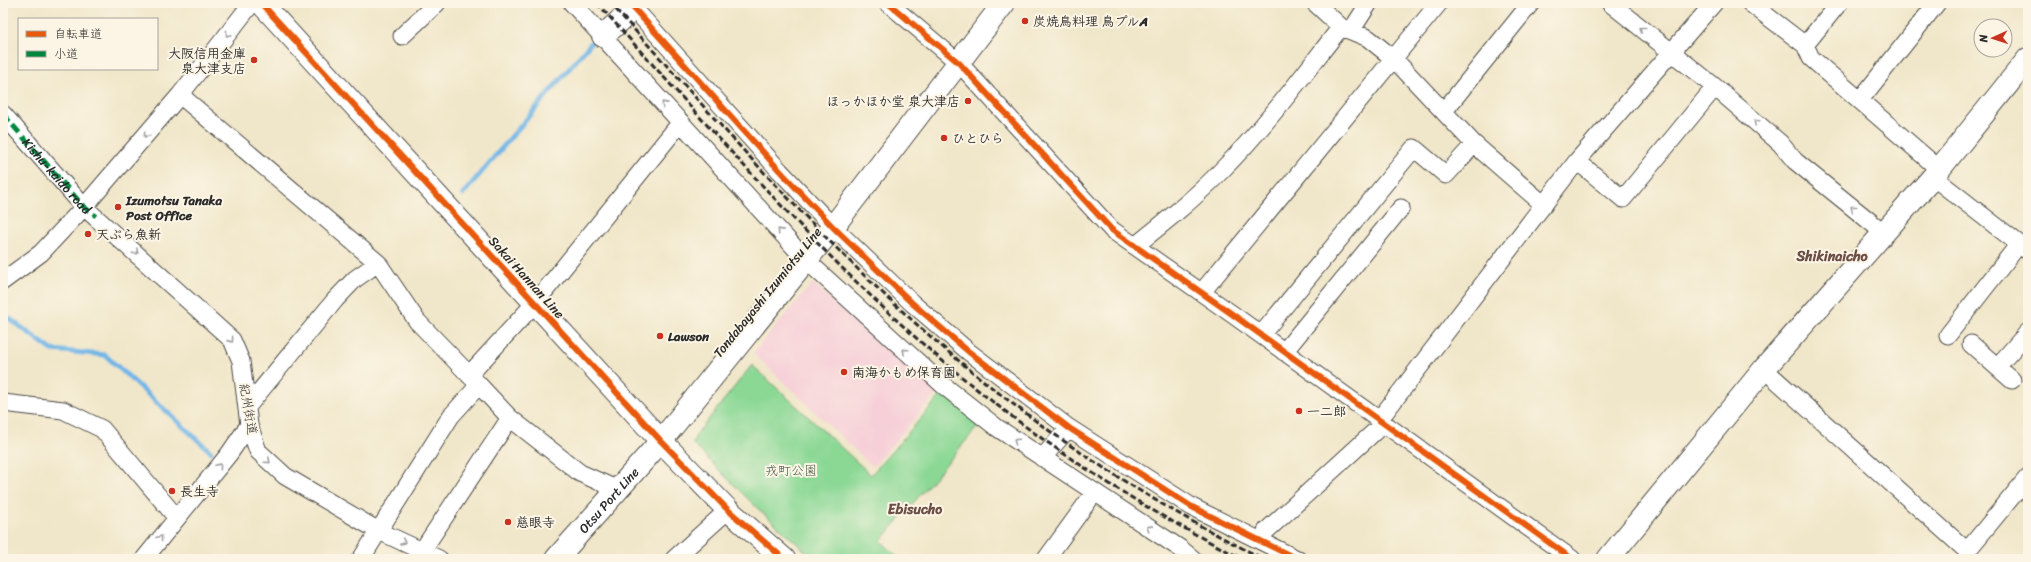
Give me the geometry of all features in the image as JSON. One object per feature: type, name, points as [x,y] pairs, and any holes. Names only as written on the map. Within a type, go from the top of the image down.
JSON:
[{"type":"main road","name":"Sakai Hannan Line","points":[[260,3],[661,441],[728,510],[784,559]]},
{"type":"main road","name":"Tondabayashi Izumiotsu Line","points":[[661,441],[833,227],[1004,3]]},
{"type":"main road","points":[[603,36],[632,6]]},
{"type":"main road","points":[[1608,559],[1764,370],[1936,173],[2028,59]]},
{"type":"main road","name":"Otsu Port Line","points":[[556,559],[661,441]]},
{"type":"street","points":[[3,281],[41,253],[90,212],[252,3]]},
{"type":"street","points":[[402,36],[437,3]]},
{"type":"street","points":[[572,3],[806,260],[943,385],[996,427],[1094,493],[1187,554],[1207,559]]},
{"type":"street","points":[[888,3],[959,63],[1112,230],[1202,292],[1572,559]]},
{"type":"street","points":[[1315,3],[1346,29],[1368,38],[1394,59],[1474,144],[1544,205]]},
{"type":"street","points":[[1135,246],[1190,202],[1223,169],[1255,135],[1369,3]]},
{"type":"street","points":[[1202,292],[1439,3]]},
{"type":"street","points":[[1444,112],[1531,3]]},
{"type":"street","points":[[1610,3],[1672,54],[1716,87],[1780,143],[1795,160],[1883,232]]},
{"type":"street","points":[[1266,531],[1381,422],[1577,161],[1672,54],[1714,3]]},
{"type":"street","points":[[1750,3],[1805,45],[1812,58],[1860,100],[1936,173],[2024,248],[1948,335]]},
{"type":"street","points":[[1805,45],[1839,3]]},
{"type":"street","points":[[1860,100],[1937,3]]},
{"type":"street","points":[[632,6],[780,172],[833,227],[912,303],[969,352],[1069,428],[1192,507],[1297,559]]},
{"type":"street","points":[[1577,161],[1623,199],[1716,87]]},
{"type":"street","points":[[180,95],[378,263],[417,321],[510,418],[580,473],[618,490]]},
{"type":"street","name":"Kishu-kaido road","points":[[3,114],[90,212]]},
{"type":"street","points":[[360,559],[377,530],[474,380],[681,122]]},
{"type":"street","points":[[1261,335],[1414,148],[1446,175],[1474,144]]},
{"type":"street","points":[[1284,352],[1401,208]]},
{"type":"street","name":"紀州街道","points":[[90,212],[232,340],[241,360],[249,425],[258,451],[285,476],[377,530],[439,559]]},
{"type":"street","points":[[246,408],[334,300],[355,279],[378,263]]},
{"type":"street","points":[[1997,367],[2028,332]]},
{"type":"street","points":[[1970,344],[2012,380]]},
{"type":"street","points":[[1764,370],[1972,555],[2028,477]]},
{"type":"street","points":[[3,403],[63,410],[102,429],[176,517]]},
{"type":"street","points":[[422,551],[510,418]]},
{"type":"street","points":[[144,559],[176,517],[229,454],[249,425]]},
{"type":"street","points":[[1042,458],[1069,428]]},
{"type":"street","points":[[1046,559],[1094,493]]},
{"type":"street","points":[[674,559],[728,510]]},
{"type":"shaded area","name":"南海かもめ保育園","points":[[813,283],[938,392],[873,467],[753,353]]},
{"type":"green space","name":"戎町公園","points":[[752,365],[871,475],[943,393],[981,423],[881,541],[900,559],[814,559],[755,506],[693,444],[696,435]]},
{"type":"waterway","points":[[463,194],[591,43]]},
{"type":"waterway","points":[[3,314],[52,350],[105,355],[211,452]]},
{"type":"railway","points":[[597,3],[762,185],[805,230],[848,274],[938,357],[1009,414],[1084,467],[1162,516],[1243,559]]},
{"type":"railway","points":[[610,3],[731,137],[814,225],[856,268],[945,349],[1020,409],[1098,464],[1180,514],[1264,559]]},
{"type":"marked path","points":[[3,114],[84,207],[96,216]]},
{"type":"cycle path","points":[[261,3],[661,441],[728,510],[784,559]]},
{"type":"cycle path","points":[[629,3],[780,171],[833,227],[912,303],[969,352],[1069,428],[1192,507],[1297,559]]},
{"type":"cycle path","points":[[888,3],[959,63],[1112,230],[1232,314],[1572,559]]},
{"type":"place","name":"炭焼鳥料理 鳥プルA","points":[[1025,21]]},
{"type":"place","name":"大阪信用金庫 泉大津支店","points":[[254,60]]},
{"type":"place","name":"ほっかほか堂 泉大津店","points":[[968,101]]},
{"type":"place","name":"ひとひら","points":[[944,138]]},
{"type":"place","name":"Izumotsu Tanaka Post Office","points":[[118,207]]},
{"type":"place","name":"天ぷら魚新","points":[[88,234]]},
{"type":"place","name":"Lawson","points":[[660,336]]},
{"type":"place","name":"南海かもめ保育園","points":[[844,372]]},
{"type":"place","name":"一二郎","points":[[1299,411]]},
{"type":"place","name":"長生寺","points":[[172,491]]},
{"type":"place","name":"慈眼寺","points":[[508,522]]},
{"type":"district","name":"Shikinaicho","points":[[1832,256]]},
{"type":"district","name":"Ebisucho","points":[[915,509]]}]
